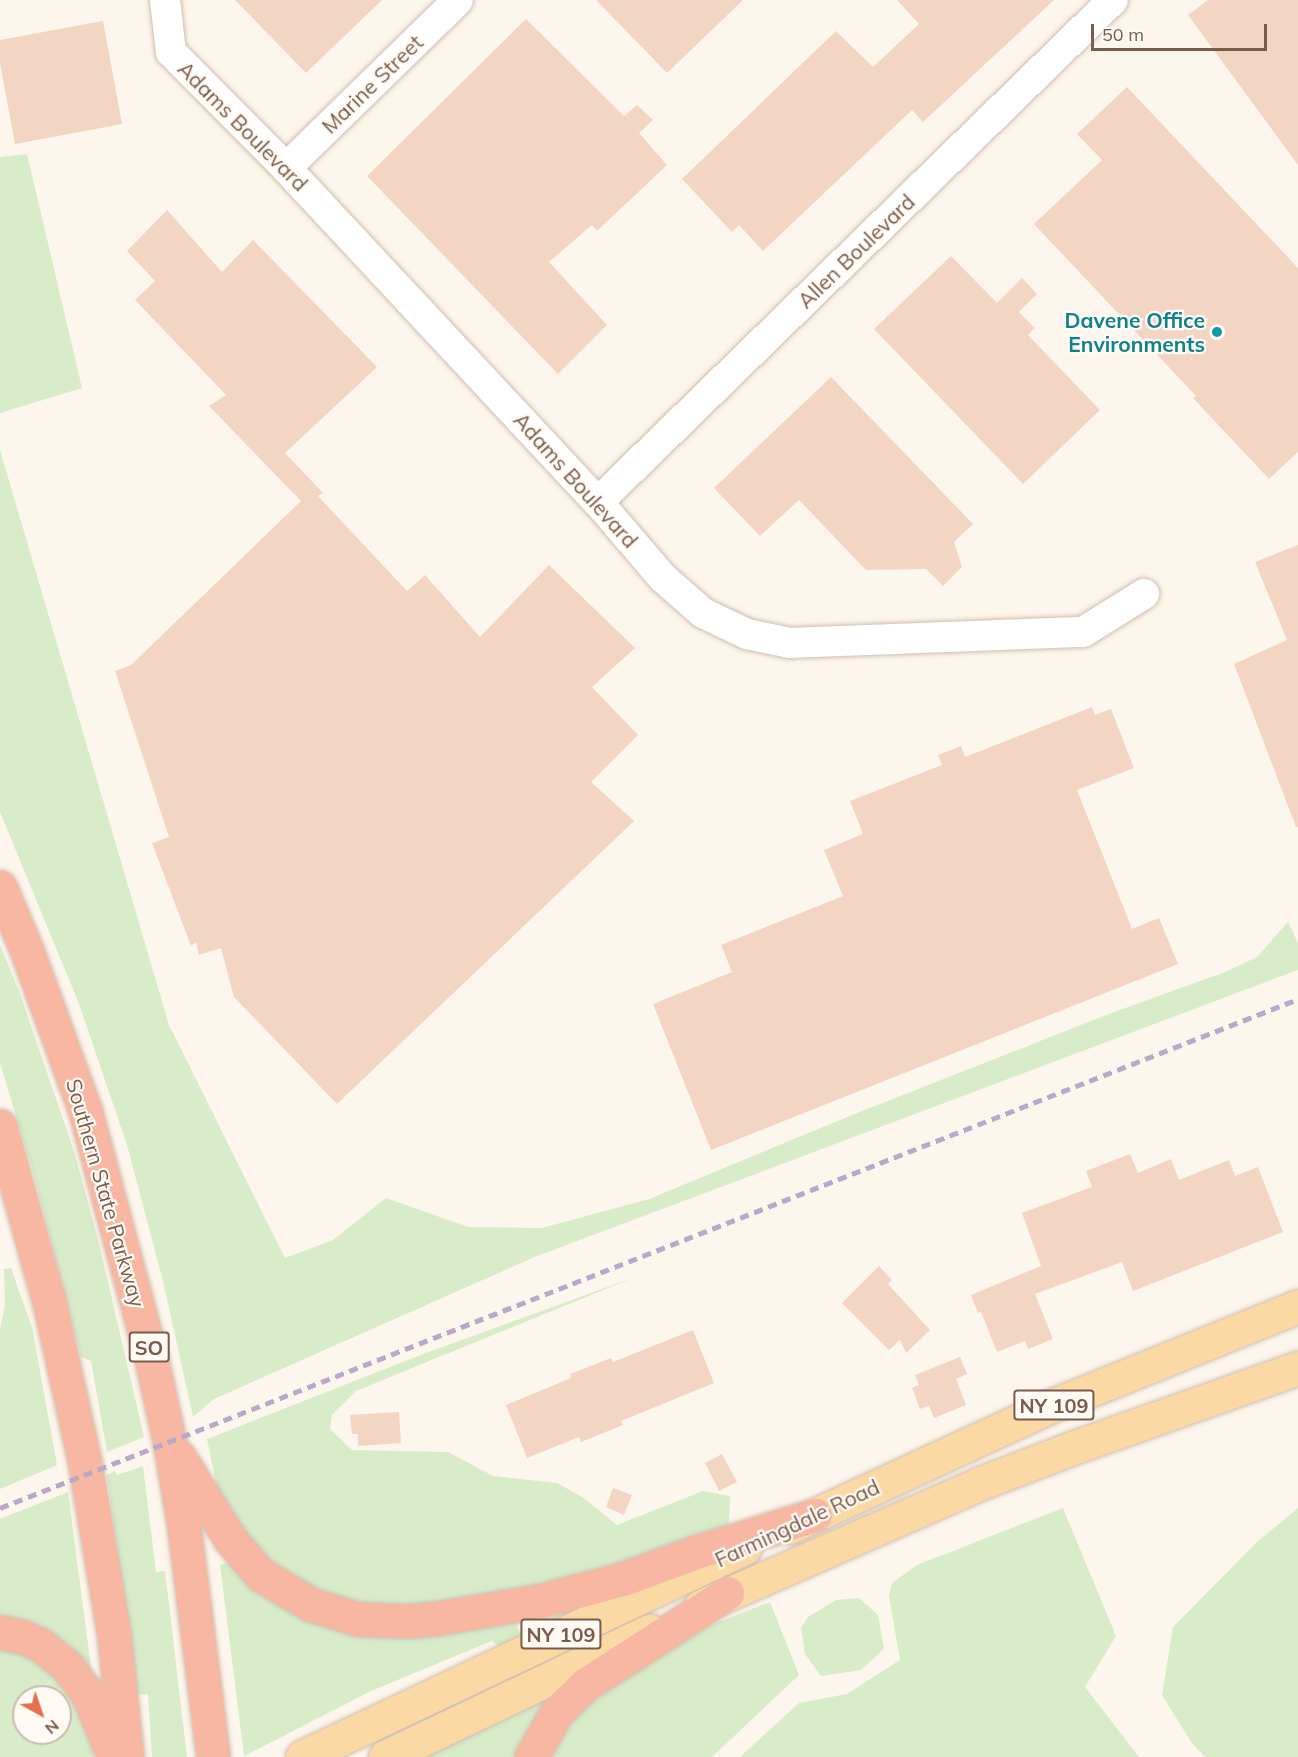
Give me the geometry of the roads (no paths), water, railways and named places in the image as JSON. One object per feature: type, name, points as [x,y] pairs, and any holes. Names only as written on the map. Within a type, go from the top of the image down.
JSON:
[{"type":"highway","name":"Southern State Parkway","points":[[0,887],[27,951],[85,1110],[132,1277],[170,1444],[196,1609],[213,1757]]},
{"type":"highway","points":[[0,1126],[49,1301],[86,1464],[112,1625],[127,1757]]},
{"type":"highway","points":[[170,1444],[230,1539],[250,1565],[291,1595],[336,1615],[358,1619],[389,1621],[439,1618],[544,1600],[623,1579],[696,1552],[815,1515]]},
{"type":"highway","points":[[531,1757],[557,1712],[586,1684],[727,1593]]},
{"type":"highway","points":[[0,1632],[41,1645],[67,1666],[88,1694],[114,1757]]},
{"type":"main road","name":"Farmingdale Road","points":[[305,1756],[815,1515],[1052,1406],[1298,1306]]},
{"type":"main road","name":"Farmingdale Road","points":[[385,1757],[727,1593],[1026,1466],[1298,1368]]},
{"type":"street","name":"Adams Boulevard","points":[[165,0],[171,52],[286,168],[598,502],[663,578],[703,613],[747,634],[790,643],[1083,632],[1144,594]]},
{"type":"street","name":"Marine Street","points":[[286,168],[458,0]]},
{"type":"street","name":"Allen Boulevard","points":[[598,502],[1113,0]]},
{"type":"railway","points":[[0,1508],[1298,999]]},
{"type":"place","name":"Davene Office Environments","points":[[1217,332]]}]
